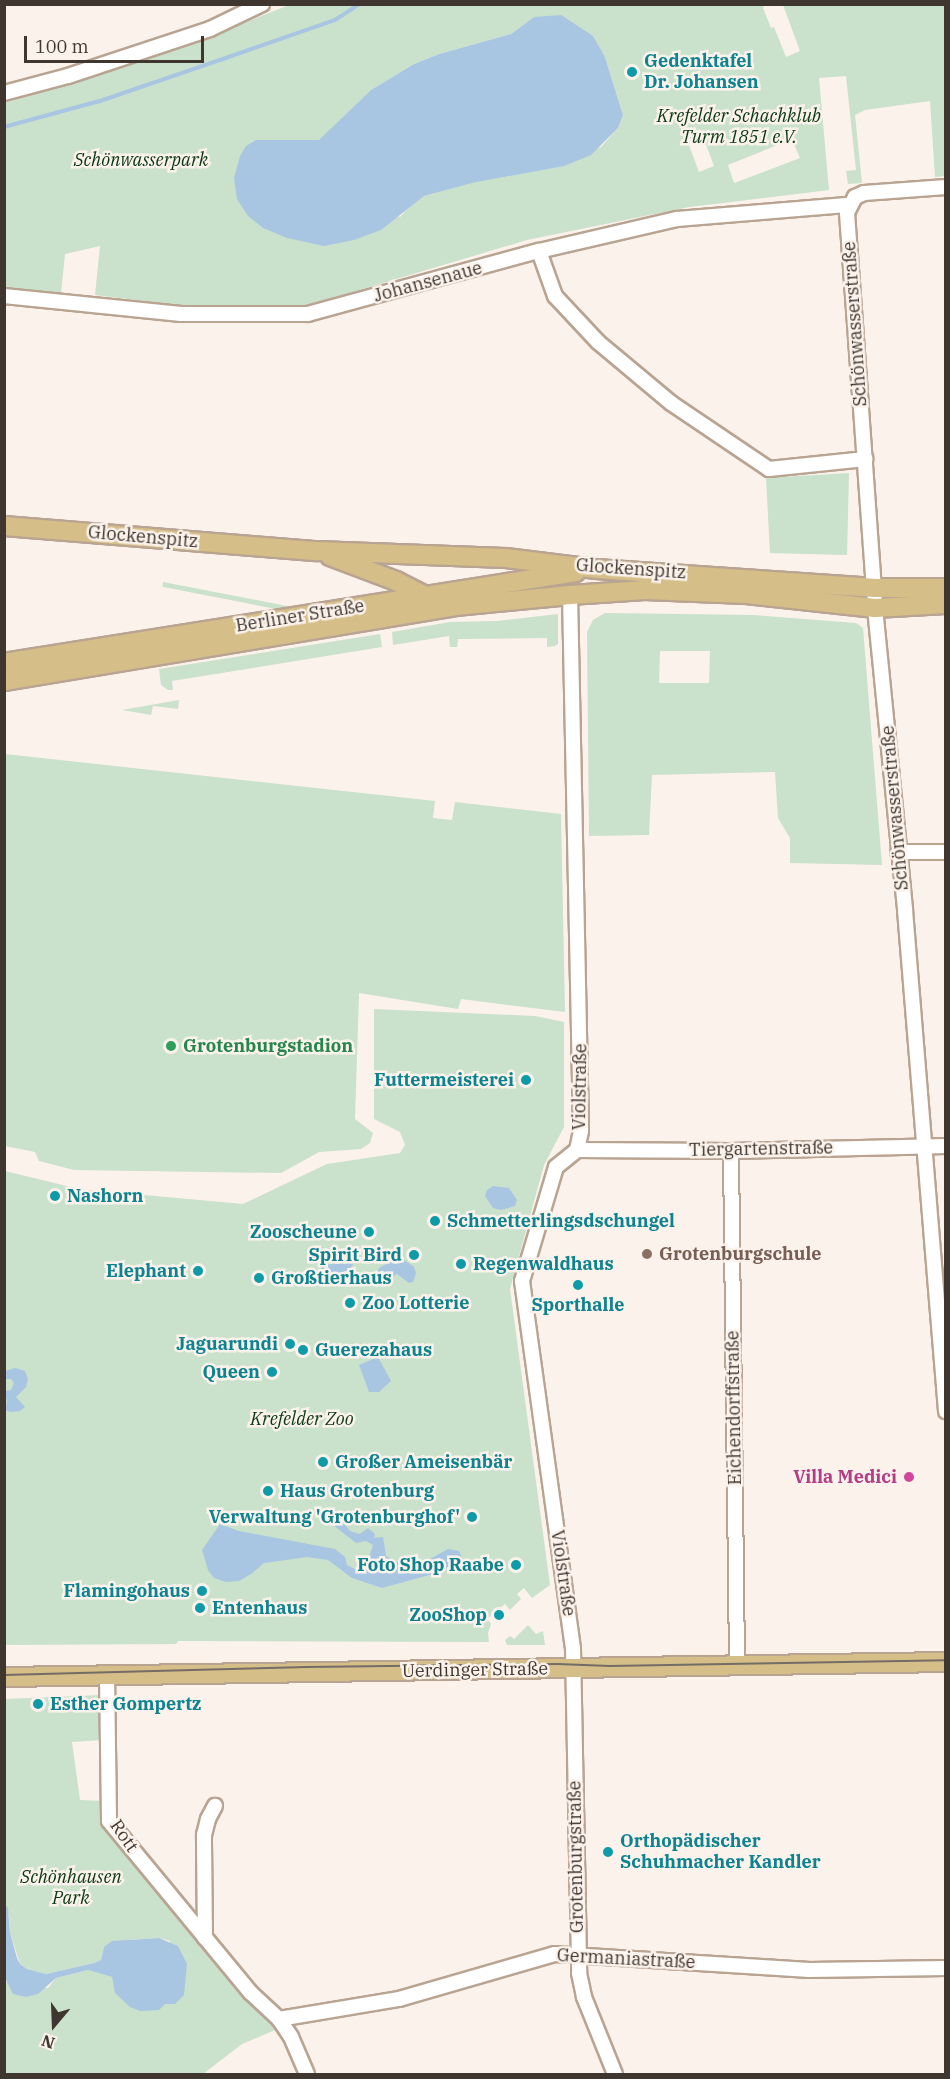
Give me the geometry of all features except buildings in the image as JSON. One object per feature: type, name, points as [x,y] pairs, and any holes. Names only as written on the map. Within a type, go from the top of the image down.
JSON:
[{"type":"main road","name":"Glockenspitz","points":[[4,526],[317,551],[506,558],[596,569],[875,588],[945,588]]},
{"type":"main road","name":"Glockenspitz","points":[[317,551],[396,581],[425,597],[456,606]]},
{"type":"main road","name":"Berliner Straße","points":[[4,663],[596,569]]},
{"type":"main road","name":"Glockenspitz","points":[[570,595],[645,590],[746,594],[876,608],[945,604]]},
{"type":"main road","name":"Berliner Straße","points":[[4,681],[456,606],[570,595]]},
{"type":"main road","name":"Uerdinger Straße","points":[[4,1677],[945,1662]]},
{"type":"street","points":[[4,93],[68,76],[210,29],[262,4]]},
{"type":"street","points":[[849,205],[855,197],[864,194],[945,187]]},
{"type":"street","name":"Johansenaue","points":[[4,296],[181,314],[308,314],[539,251],[677,219],[849,205]]},
{"type":"street","name":"Schönwasserstraße","points":[[849,205],[847,213],[876,608],[945,1411]]},
{"type":"street","points":[[539,251],[555,296],[598,342],[671,403],[769,469],[865,459]]},
{"type":"street","name":"Violstraße","points":[[570,595],[581,1035],[581,1131],[577,1150],[556,1167],[522,1281],[574,1668]]},
{"type":"street","points":[[898,852],[945,852]]},
{"type":"street","name":"Tiergartenstraße","points":[[577,1150],[731,1151],[945,1146]]},
{"type":"street","name":"Eichendorffstraße","points":[[731,1151],[737,1666]]},
{"type":"street","name":"Grotenburgstraße","points":[[574,1668],[578,1954],[584,1997],[615,2074]]},
{"type":"street","name":"Rott","points":[[107,1675],[109,1821],[250,1993],[279,2019],[291,2037],[308,2074]]},
{"type":"street","points":[[205,1938],[204,1835],[215,1806]]},
{"type":"street","name":"Germaniastraße","points":[[279,2019],[399,1999],[549,1955],[578,1954],[809,1970],[945,1968]]},
{"type":"green space","name":"Schönwasserpark","points":[[289,5],[765,5],[763,8],[771,28],[774,27],[786,57],[800,51],[783,5],[945,5],[945,176],[935,177],[930,101],[865,110],[855,115],[862,183],[848,184],[846,171],[856,170],[846,76],[819,78],[829,190],[689,207],[527,240],[306,306],[184,306],[95,295],[100,246],[65,254],[61,293],[5,287],[5,103],[189,45]],"holes":[[[534,17],[605,57],[623,115],[618,128],[601,147],[424,196],[415,201],[400,217],[256,140],[320,140],[371,90],[414,64],[439,54],[511,34]],[[702,134],[714,166],[699,172],[687,140]],[[792,139],[800,158],[734,183],[728,165]]]},
{"type":"green space","points":[[849,473],[847,555],[770,553],[766,478]]},
{"type":"green space","points":[[163,582],[385,625],[384,630],[162,587]]},
{"type":"green space","points":[[605,613],[753,615],[856,623],[863,628],[882,865],[790,863],[790,838],[778,818],[775,772],[652,775],[649,835],[589,836],[587,632],[593,620]],"holes":[[[660,651],[710,651],[709,683],[659,683]]]},
{"type":"green space","points":[[558,614],[558,644],[555,646],[547,647],[547,638],[458,639],[457,647],[450,647],[449,636],[393,645],[392,632],[450,622],[497,621]]},
{"type":"green space","points":[[380,634],[382,647],[172,681],[173,690],[168,690],[161,685],[159,669]]},
{"type":"green space","points":[[179,700],[178,709],[153,706],[151,715],[122,710]]},
{"type":"green space","points":[[5,754],[435,801],[433,818],[452,820],[455,802],[561,814],[565,1012],[461,999],[458,1009],[359,993],[355,1119],[373,1133],[370,1143],[361,1149],[319,1152],[281,1173],[74,1170],[39,1161],[35,1152],[5,1146]]},
{"type":"green space","name":"Krefelder Zoo","points":[[374,1009],[535,1016],[564,1022],[564,1127],[544,1165],[510,1289],[550,1585],[532,1598],[524,1588],[517,1594],[521,1599],[510,1610],[505,1604],[487,1619],[491,1624],[488,1633],[489,1642],[178,1641],[176,1644],[5,1645],[5,1171],[79,1189],[243,1204],[327,1164],[400,1153],[405,1145],[400,1132],[374,1119]]},
{"type":"green space","points":[[528,1625],[536,1634],[543,1631],[545,1645],[507,1645],[505,1640],[510,1636],[514,1639]]},
{"type":"green space","name":"Schönhausen Park","points":[[101,1695],[101,1740],[72,1742],[80,1800],[103,1801],[104,1825],[275,2030],[242,2044],[203,2074],[5,2074],[4,1978],[5,1982],[48,1988],[56,1978],[88,1970],[112,1977],[116,1993],[122,1999],[175,2004],[170,1941],[159,1938],[127,1940],[104,1947],[101,1960],[94,1963],[46,1974],[27,1969],[20,1964],[10,1933],[9,1916],[4,1904],[5,1699]]},
{"type":"water","points":[[561,15],[593,36],[605,57],[623,115],[618,128],[591,155],[564,166],[476,182],[424,196],[381,230],[354,240],[324,246],[287,238],[263,228],[248,216],[237,199],[234,178],[240,156],[246,146],[256,140],[319,140],[371,90],[414,64],[439,54],[511,34],[534,17]]},
{"type":"water","points":[[493,1186],[509,1188],[517,1200],[515,1206],[501,1210],[493,1208],[485,1196],[487,1190]]},
{"type":"water","points":[[347,1256],[354,1262],[348,1274],[333,1283],[323,1280],[320,1271],[322,1266]]},
{"type":"water","points":[[400,1257],[414,1267],[416,1273],[413,1282],[409,1283],[397,1274],[386,1281],[381,1281],[377,1273],[379,1268]]},
{"type":"water","points":[[378,1357],[391,1381],[379,1392],[369,1392],[359,1365]]},
{"type":"water","points":[[15,1368],[25,1371],[28,1379],[26,1387],[16,1397],[25,1407],[20,1411],[11,1412],[5,1410],[7,1402],[5,1391],[11,1390],[14,1383],[11,1379],[5,1379],[5,1371]]},
{"type":"water","points":[[335,1512],[350,1531],[360,1534],[368,1528],[375,1534],[374,1538],[383,1537],[386,1556],[402,1564],[407,1572],[448,1549],[459,1551],[462,1557],[457,1564],[433,1574],[382,1588],[352,1578],[328,1560],[307,1557],[264,1563],[239,1581],[226,1582],[214,1578],[208,1570],[202,1550],[220,1524],[239,1531],[335,1549],[345,1557],[347,1565],[357,1570],[366,1565],[373,1545],[366,1541],[356,1543],[328,1521]]},
{"type":"water","points":[[4,1904],[8,1908],[10,1933],[17,1958],[20,1964],[27,1969],[46,1974],[94,1963],[101,1960],[104,1947],[112,1941],[159,1938],[178,1946],[187,1964],[184,1995],[175,2004],[165,2004],[159,2010],[140,2011],[130,2007],[115,1993],[112,1977],[88,1970],[56,1978],[38,1994],[26,1997],[13,1994],[5,1978]]},
{"type":"waterway","points":[[4,127],[100,101],[220,60],[335,20],[360,4]]},
{"type":"tram line","points":[[4,1675],[306,1667],[558,1664],[610,1666],[946,1660]]},
{"type":"place","name":"Gedenktafel Dr. Johansen","points":[[632,72]]},
{"type":"place","name":"Grotenburgstadion","points":[[171,1046]]},
{"type":"place","name":"Futtermeisterei","points":[[526,1080]]},
{"type":"place","name":"Nashorn","points":[[55,1196]]},
{"type":"place","name":"Schmetterlingsdschungel","points":[[435,1221]]},
{"type":"place","name":"Zooscheune","points":[[369,1232]]},
{"type":"place","name":"Grotenburgschule","points":[[647,1254]]},
{"type":"place","name":"Spirit Bird","points":[[414,1255]]},
{"type":"place","name":"Regenwaldhaus","points":[[461,1264]]},
{"type":"place","name":"Elephant","points":[[198,1271]]},
{"type":"place","name":"Großtierhaus","points":[[259,1278]]},
{"type":"place","name":"Sporthalle","points":[[578,1285]]},
{"type":"place","name":"Zoo Lotterie","points":[[350,1303]]},
{"type":"place","name":"Jaguarundi","points":[[290,1344]]},
{"type":"place","name":"Guerezahaus","points":[[303,1350]]},
{"type":"place","name":"Queen","points":[[272,1372]]},
{"type":"place","name":"Großer Ameisenbär","points":[[323,1462]]},
{"type":"place","name":"Villa Medici","points":[[909,1477]]},
{"type":"place","name":"Haus Grotenburg","points":[[268,1491]]},
{"type":"place","name":"Verwaltung 'Grotenburghof'","points":[[472,1517]]},
{"type":"place","name":"Foto Shop Raabe","points":[[516,1565]]},
{"type":"place","name":"Flamingohaus","points":[[202,1591]]},
{"type":"place","name":"Entenhaus","points":[[200,1608]]},
{"type":"place","name":"ZooShop","points":[[499,1615]]},
{"type":"place","name":"Esther Gompertz","points":[[38,1704]]},
{"type":"place","name":"Orthopädischer Schuhmacher Kandler","points":[[608,1852]]},
{"type":"park label","name":"Krefelder Schachklub Turm 1851 e.V.","points":[[739,127]]}]
